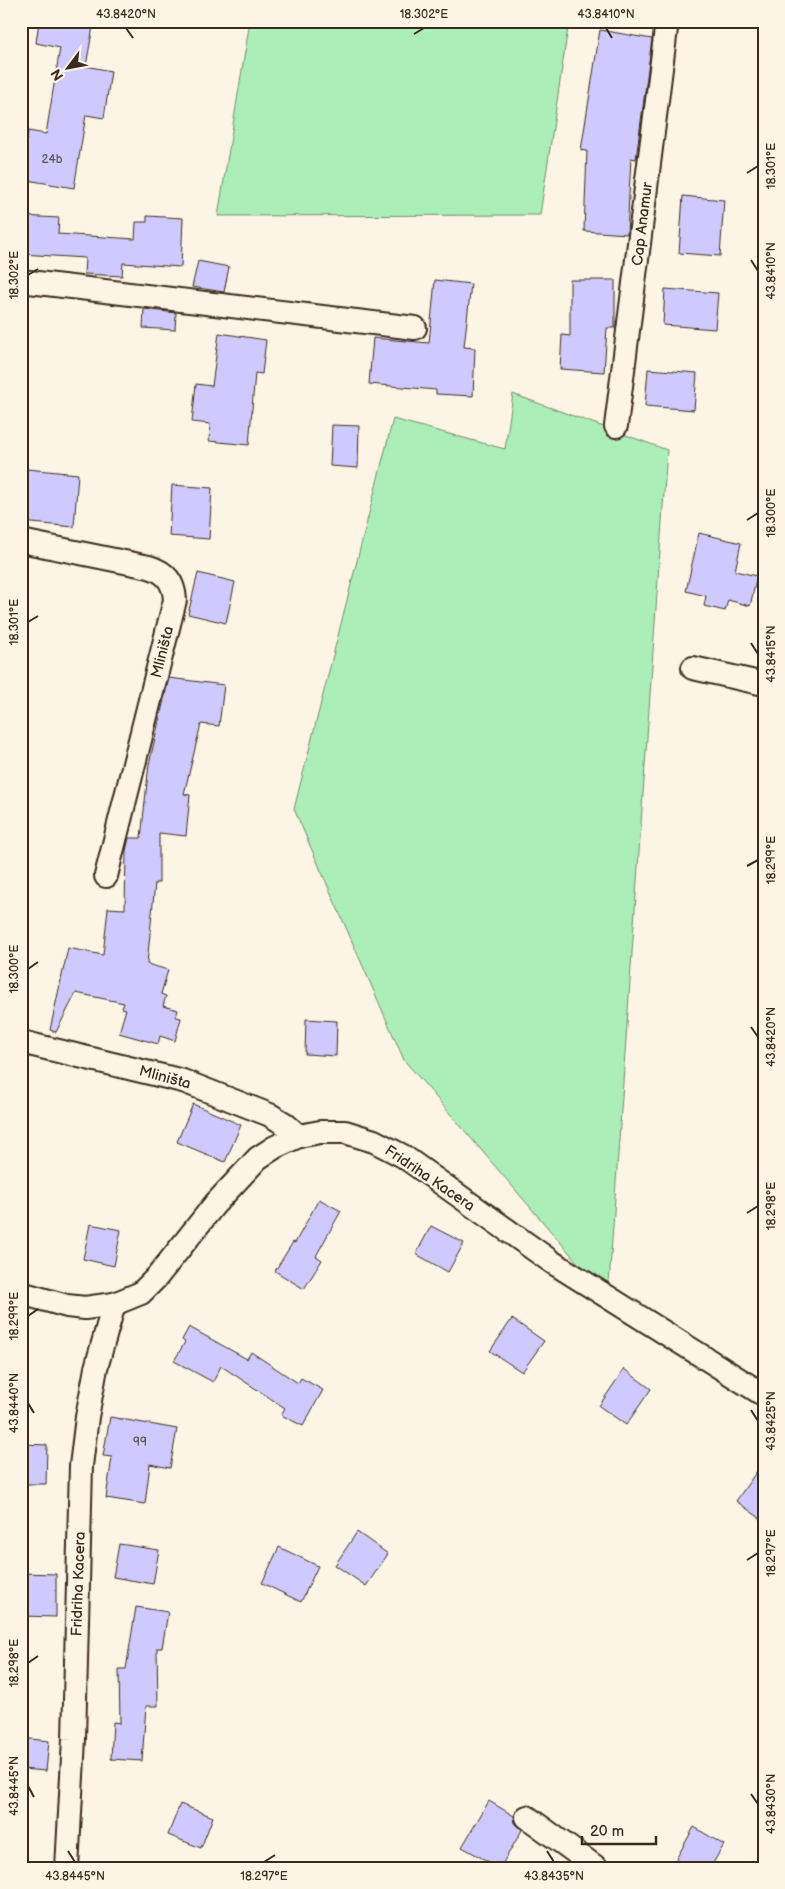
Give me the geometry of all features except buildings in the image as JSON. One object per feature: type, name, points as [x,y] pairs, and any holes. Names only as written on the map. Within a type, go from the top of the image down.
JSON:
[{"type":"street","name":"Cap Anamur","points":[[616,426],[667,21]]},
{"type":"street","points":[[21,281],[415,328]]},
{"type":"street","name":"Mliništa","points":[[21,541],[154,568],[168,577],[174,589],[175,600],[106,876]]},
{"type":"street","points":[[693,668],[764,684]]},
{"type":"street","name":"Mliništa","points":[[21,1042],[183,1080],[270,1115],[285,1124],[299,1136]]},
{"type":"street","name":"Fridriha Kacera","points":[[21,1293],[67,1306],[85,1308],[114,1304],[141,1293],[157,1277],[216,1204],[258,1158],[275,1146],[299,1136],[320,1132],[345,1132],[374,1141],[403,1156],[552,1262],[764,1395]]},
{"type":"street","name":"Fridriha Kacera","points":[[67,1868],[74,1739],[82,1458],[86,1417],[96,1368],[114,1304]]},
{"type":"street","points":[[527,1817],[597,1868]]},
{"type":"green space","points":[[250,21],[569,21],[540,215],[218,216]]},
{"type":"green space","points":[[513,394],[667,450],[608,1298],[404,1060],[294,809],[393,419],[505,449]]}]
